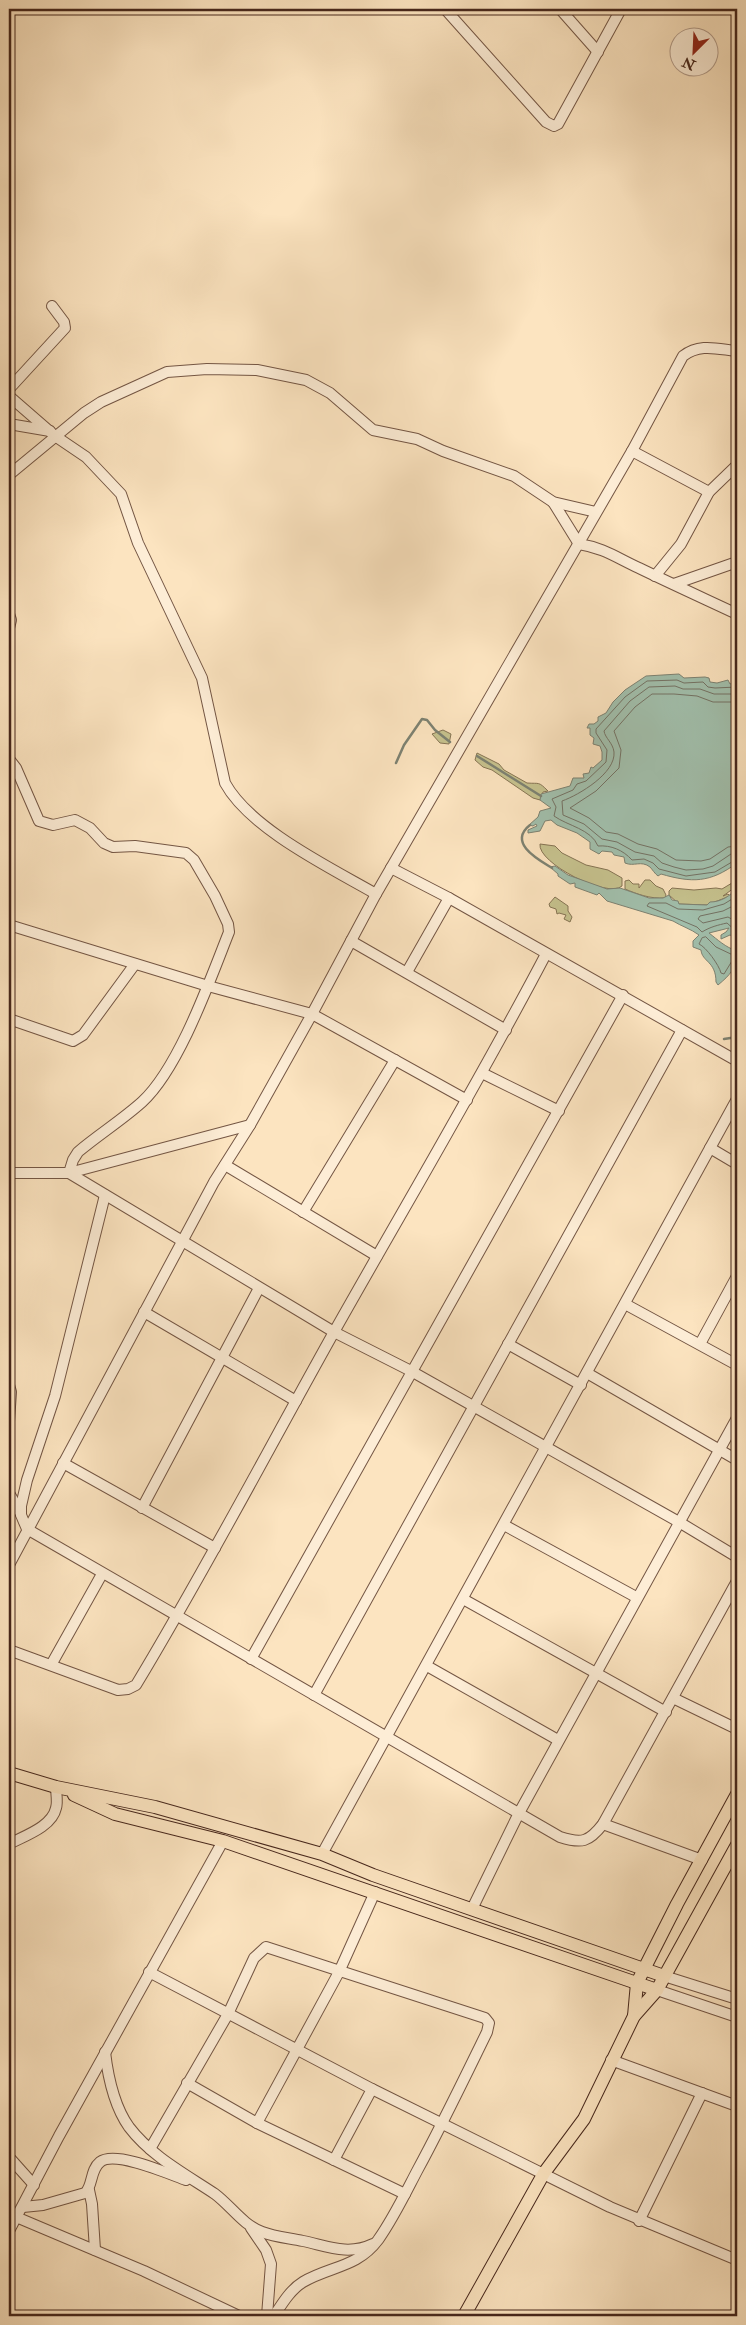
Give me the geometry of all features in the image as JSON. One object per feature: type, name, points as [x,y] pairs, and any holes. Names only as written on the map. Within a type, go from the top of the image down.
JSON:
[{"type":"main road","points":[[9,1773],[56,1787],[155,1807],[322,1854],[372,1876],[664,1976]]},
{"type":"main road","points":[[56,1787],[116,1814],[223,1841],[657,1990]]},
{"type":"main road","points":[[634,2016],[637,1983],[737,1794]]},
{"type":"main road","points":[[464,2316],[544,2173],[584,2119],[634,2016],[657,1990],[737,1845]]},
{"type":"street","points":[[445,9],[550,126],[558,124],[621,9]]},
{"type":"street","points":[[560,9],[598,52]]},
{"type":"street","points":[[9,389],[65,328],[64,322],[52,306]]},
{"type":"street","points":[[9,1565],[144,1312],[225,1165],[250,1125],[312,1014],[376,894],[579,544],[684,356],[693,349],[703,347],[737,351]]},
{"type":"street","points":[[9,475],[53,433],[101,402],[167,372],[206,369],[257,370],[306,380],[325,390],[373,430],[408,436],[443,451],[514,476],[553,502],[596,512]]},
{"type":"street","points":[[9,396],[53,433],[92,462],[121,494],[138,543],[202,678],[225,783],[230,793],[246,811],[264,826],[376,894]]},
{"type":"street","points":[[9,424],[53,433]]},
{"type":"street","points":[[632,451],[709,492]]},
{"type":"street","points":[[655,576],[681,544],[709,492],[737,465]]},
{"type":"street","points":[[553,502],[579,544]]},
{"type":"street","points":[[579,544],[594,546],[614,553],[655,576],[737,614]]},
{"type":"street","points":[[674,584],[737,562]]},
{"type":"street","points":[[9,614],[11,620],[9,628]]},
{"type":"street","points":[[9,759],[16,768],[39,821],[54,825],[75,820],[90,828],[108,846],[172,850],[186,853],[194,860],[215,896],[228,924],[229,932],[208,986],[178,1048],[153,1090],[142,1102],[78,1152],[73,1160],[70,1173]]},
{"type":"street","points":[[391,868],[449,898],[546,954],[623,995],[737,1061]]},
{"type":"street","points":[[407,972],[449,898]]},
{"type":"street","points":[[9,925],[208,986],[312,1014],[467,1100]]},
{"type":"street","points":[[351,941],[506,1030]]},
{"type":"street","points":[[9,1650],[118,1690],[128,1689],[136,1684],[177,1617],[334,1332],[506,1030],[546,954]]},
{"type":"street","points":[[9,1019],[73,1041],[78,1040],[135,964]]},
{"type":"street","points":[[251,1659],[411,1370],[623,995]]},
{"type":"street","points":[[314,1695],[682,1030]]},
{"type":"street","points":[[303,1212],[395,1060]]},
{"type":"street","points":[[482,1072],[559,1110]]},
{"type":"street","points":[[322,1854],[737,1099]]},
{"type":"street","points":[[9,1173],[70,1173],[250,1125]]},
{"type":"street","points":[[710,1148],[737,1164]]},
{"type":"street","points":[[225,1165],[377,1256]]},
{"type":"street","points":[[70,1173],[183,1243],[334,1332],[411,1370],[679,1522],[737,1557]]},
{"type":"street","points":[[21,1515],[21,1506],[27,1480],[55,1396],[105,1195]]},
{"type":"street","points":[[700,1344],[737,1276]]},
{"type":"street","points":[[142,1508],[259,1288]]},
{"type":"street","points":[[625,1304],[737,1365]]},
{"type":"street","points":[[144,1312],[296,1401]]},
{"type":"street","points":[[508,1344],[581,1385]]},
{"type":"street","points":[[587,1373],[737,1460]]},
{"type":"street","points":[[9,1386],[11,1392],[9,1421]]},
{"type":"street","points":[[472,1909],[519,1813],[558,1740],[737,1418]]},
{"type":"street","points":[[63,1463],[215,1548]]},
{"type":"street","points":[[9,1493],[27,1529],[387,1738],[560,1837],[570,1840],[582,1841],[593,1837],[603,1824],[737,1581]]},
{"type":"street","points":[[504,1525],[636,1597]]},
{"type":"street","points":[[51,1665],[102,1574]]},
{"type":"street","points":[[463,1599],[666,1712]]},
{"type":"street","points":[[426,1666],[558,1740]]},
{"type":"street","points":[[673,1698],[737,1729]]},
{"type":"street","points":[[9,1844],[44,1825],[52,1818],[56,1808],[56,1787]]},
{"type":"street","points":[[603,1824],[702,1860]]},
{"type":"street","points":[[9,2232],[13,2216],[23,2207],[105,2052],[223,1841]]},
{"type":"street","points":[[256,2124],[339,1972],[375,1892]]},
{"type":"street","points":[[150,2149],[228,2014],[254,1958],[266,1947],[485,2018],[489,2023],[487,2032],[442,2124],[378,2240],[362,2256],[348,2265],[303,2282],[290,2293],[274,2316]]},
{"type":"street","points":[[149,1972],[372,2089],[639,2221],[737,2260]]},
{"type":"street","points":[[664,1976],[737,2000]]},
{"type":"street","points":[[657,1990],[737,2017]]},
{"type":"street","points":[[105,2052],[111,2087],[129,2126],[150,2149],[197,2184],[215,2194],[249,2225],[266,2250],[271,2264],[270,2302],[267,2316]]},
{"type":"street","points":[[611,2060],[737,2106]]},
{"type":"street","points":[[187,2084],[256,2124],[405,2194]]},
{"type":"street","points":[[334,2160],[372,2089]]},
{"type":"street","points":[[639,2221],[702,2093]]},
{"type":"street","points":[[9,2157],[34,2185]]},
{"type":"street","points":[[96,2250],[89,2190],[94,2170],[100,2162],[111,2158],[148,2166],[197,2184]]},
{"type":"street","points":[[23,2207],[70,2199],[89,2190]]},
{"type":"street","points":[[13,2216],[96,2250],[239,2316]]},
{"type":"street","points":[[249,2225],[266,2233],[333,2250],[358,2248],[371,2245],[378,2240]]},
{"type":"shaded area","points":[[443,730],[451,734],[449,744],[440,743],[432,734]]},
{"type":"shaded area","points":[[477,753],[499,764],[504,770],[527,783],[539,784],[548,791],[543,792],[540,800],[533,798],[492,770],[483,767],[475,760]]},
{"type":"shaded area","points":[[540,844],[555,846],[562,853],[586,865],[608,870],[622,878],[622,886],[614,889],[603,888],[575,877],[550,860],[542,852]]},
{"type":"shaded area","points":[[629,880],[633,884],[639,884],[639,888],[645,880],[650,880],[656,886],[663,889],[666,895],[665,898],[649,897],[625,889],[625,881]]},
{"type":"shaded area","points":[[737,880],[737,888],[723,896],[728,894],[730,896],[707,905],[679,904],[669,895],[669,891],[672,888],[694,890],[722,889]]},
{"type":"shaded area","points":[[555,897],[568,906],[568,911],[572,917],[570,922],[564,919],[566,915],[557,914],[556,909],[550,907],[549,904]]},
{"type":"water","points":[[679,674],[684,678],[705,677],[709,678],[710,682],[717,683],[728,680],[730,684],[737,682],[737,863],[709,878],[692,880],[661,874],[658,876],[647,865],[625,863],[624,857],[614,855],[612,852],[602,851],[599,854],[590,849],[590,842],[551,820],[545,821],[540,831],[528,833],[528,830],[537,826],[536,824],[533,826],[529,825],[538,817],[540,811],[551,808],[540,800],[541,794],[570,786],[573,778],[584,778],[583,774],[589,773],[591,767],[593,768],[602,760],[600,746],[593,744],[594,738],[590,735],[590,728],[587,728],[589,724],[594,724],[598,721],[598,717],[606,713],[613,702],[625,690],[646,676]]},
{"type":"water","points":[[555,866],[568,875],[607,889],[620,888],[649,898],[663,898],[669,895],[672,900],[678,901],[679,904],[707,905],[710,902],[725,898],[737,888],[737,938],[730,935],[721,939],[721,935],[729,928],[709,933],[737,951],[736,962],[732,971],[718,985],[712,966],[701,950],[693,947],[693,941],[699,935],[673,921],[607,901],[599,893],[597,895],[575,887],[575,883],[570,884],[558,876],[550,867]]},
{"type":"waterway","points":[[396,763],[404,745],[422,719],[427,720],[435,730],[450,742]]},
{"type":"waterway","points":[[477,756],[541,796]]},
{"type":"waterway","points":[[530,825],[524,832],[523,844],[533,856],[552,868]]},
{"type":"waterway","points":[[724,1039],[737,1037]]}]
